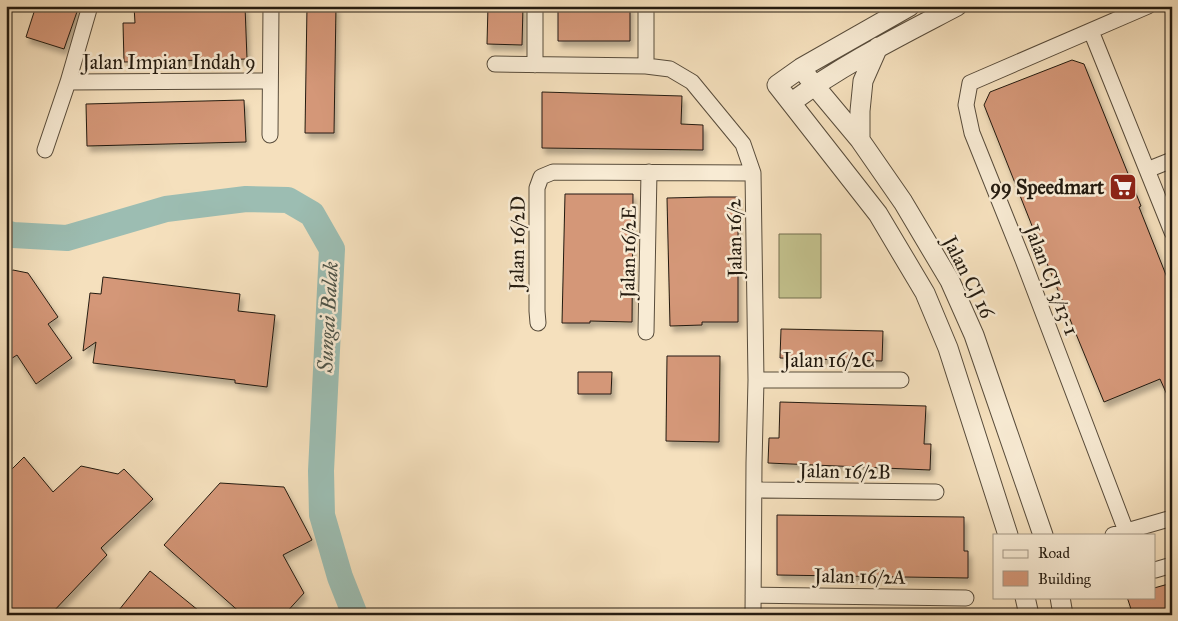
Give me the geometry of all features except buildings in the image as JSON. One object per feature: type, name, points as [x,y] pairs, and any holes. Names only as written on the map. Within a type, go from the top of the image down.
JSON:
[{"type":"street","points":[[45,150],[68,82],[90,6]]},
{"type":"street","points":[[270,135],[271,6]]},
{"type":"street","points":[[535,6],[535,64]]},
{"type":"street","points":[[646,6],[646,66]]},
{"type":"street","points":[[910,6],[801,68],[778,85],[878,214],[925,293],[948,348],[1008,534]]},
{"type":"street","points":[[792,102],[814,86],[878,47],[957,6]]},
{"type":"street","name":"Jalan CJ 3/13-1","points":[[1120,533],[1023,260],[972,133],[966,105],[970,83],[1148,6]]},
{"type":"street","points":[[1092,30],[1172,232]]},
{"type":"street","points":[[860,140],[863,81],[878,47]]},
{"type":"street","name":"Jalan 16/2","points":[[494,64],[646,66],[670,69],[692,82],[743,144],[753,172],[756,380],[753,615]]},
{"type":"street","name":"Jalan CJ 16","points":[[801,68],[860,140],[903,202],[950,281],[974,336],[1043,534]]},
{"type":"street","name":"Jalan Impian Indah 9","points":[[68,82],[270,81]]},
{"type":"street","points":[[1147,170],[1172,160]]},
{"type":"street","name":"Jalan 16/2D","points":[[538,323],[537,188],[542,177],[553,172],[649,172]]},
{"type":"street","points":[[649,172],[753,172]]},
{"type":"street","name":"Jalan 16/2E","points":[[646,332],[649,172]]},
{"type":"street","name":"Jalan 16/2C","points":[[756,380],[901,380]]},
{"type":"street","name":"Jalan 16/2B","points":[[754,490],[936,492]]},
{"type":"street","points":[[1120,533],[1172,518]]},
{"type":"street","points":[[1156,570],[1172,565]]},
{"type":"street","name":"Jalan 16/2A","points":[[753,595],[966,598]]},
{"type":"street","points":[[1025,598],[1029,615]]},
{"type":"street","points":[[1060,598],[1064,615]]},
{"type":"shaded area","points":[[779,234],[821,234],[821,298],[779,298]]},
{"type":"waterway","name":"Sungai Balak","points":[[6,233],[67,238],[166,209],[246,199],[288,200],[312,214],[332,249],[321,471],[322,515],[340,577],[355,615]]},
{"type":"place","name":"99 Speedmart","points":[[1123,187]]}]
